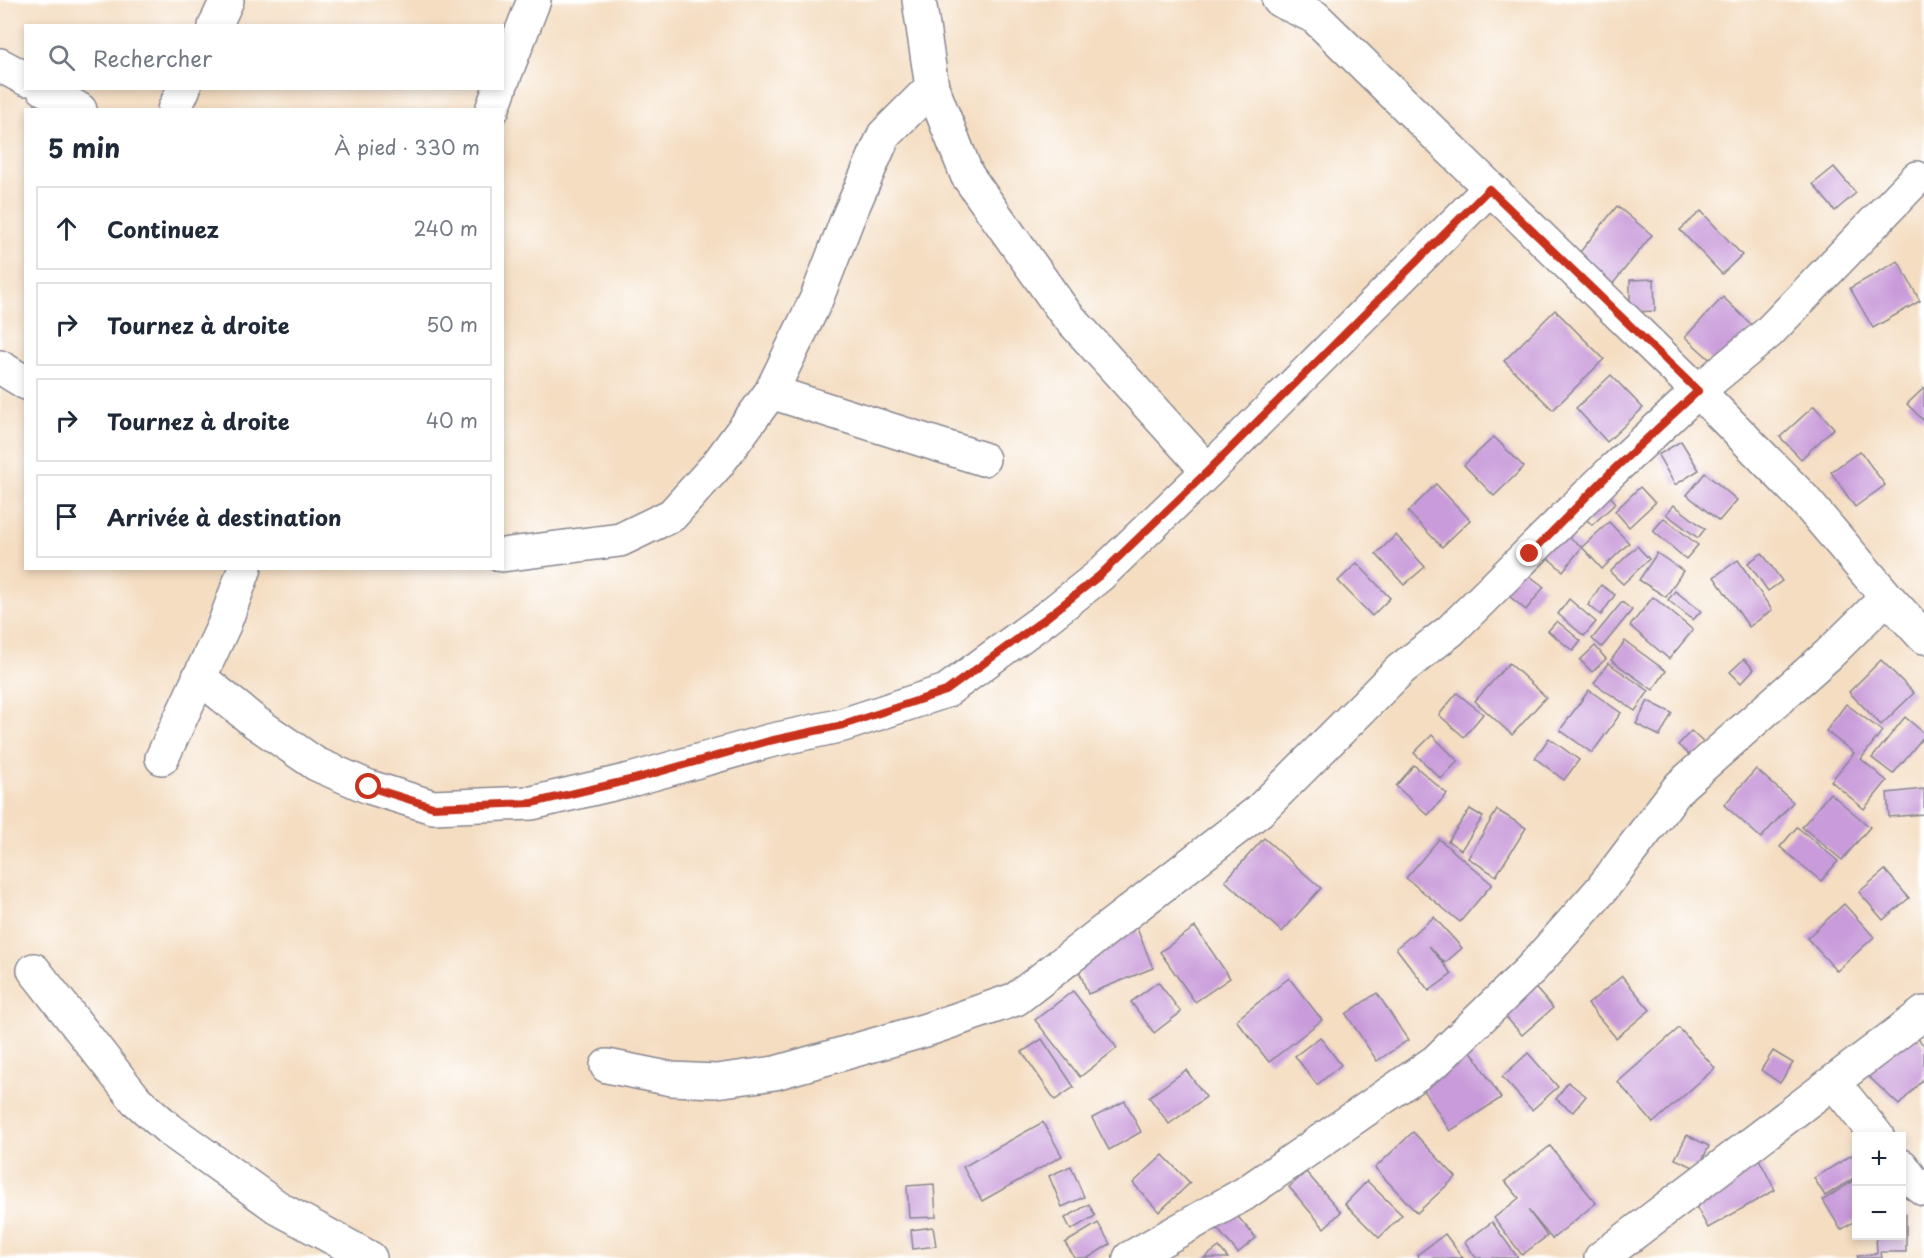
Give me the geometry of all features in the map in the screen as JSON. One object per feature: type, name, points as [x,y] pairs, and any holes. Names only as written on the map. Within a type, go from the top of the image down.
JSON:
[{"type":"street","points":[[216,24],[227,0]]},
{"type":"street","points":[[504,77],[534,0]]},
{"type":"street","points":[[919,0],[932,87],[967,175],[1065,313],[1208,471]]},
{"type":"street","points":[[1279,0],[1314,17],[1698,391],[1802,497],[1924,637]]},
{"type":"street","points":[[0,65],[24,78]]},
{"type":"street","points":[[505,549],[620,540],[672,515],[717,465],[771,392],[816,300],[847,220],[884,135],[932,87]]},
{"type":"street","points":[[46,90],[77,108]]},
{"type":"street","points":[[175,108],[183,90]]},
{"type":"street","points":[[493,108],[499,90]]},
{"type":"street","points":[[607,1066],[672,1079],[716,1081],[775,1073],[926,1030],[1016,999],[1259,811],[1401,669],[1450,632],[1611,472],[1698,391],[1768,333],[1917,178]]},
{"type":"street","points":[[200,677],[255,722],[316,764],[369,787],[433,807],[532,803],[634,779],[769,741],[843,725],[946,691],[1099,576],[1208,471],[1489,189]]},
{"type":"street","points":[[0,367],[24,382]]},
{"type":"street","points":[[771,392],[982,459]]},
{"type":"street","points":[[162,758],[225,625],[244,570]]},
{"type":"street","points":[[1130,1258],[1244,1194],[1436,1061],[1532,968],[1601,890],[1680,786],[1828,655],[1887,597]]},
{"type":"street","points":[[34,970],[136,1100],[170,1130],[280,1209],[370,1258]]},
{"type":"street","points":[[1601,1258],[1924,1014]]},
{"type":"street","points":[[1834,1083],[1873,1132]]},
{"type":"street","points":[[1906,1171],[1924,1189]]},
{"type":"building","points":[[1834,167],[1856,193],[1835,211],[1813,184]]},
{"type":"building","points":[[1617,206],[1652,235],[1611,286],[1576,257]]},
{"type":"building","points":[[1701,211],[1742,255],[1722,274],[1680,230]]},
{"type":"building","points":[[1898,261],[1920,301],[1873,328],[1850,288]]},
{"type":"building","points":[[1654,279],[1655,311],[1630,312],[1630,280]]},
{"type":"building","points":[[1723,297],[1754,327],[1717,366],[1685,337]]},
{"type":"building","points":[[1555,310],[1604,359],[1553,410],[1504,361]]},
{"type":"building","points":[[1611,375],[1643,408],[1607,442],[1576,408]]},
{"type":"building","points":[[1924,388],[1924,421],[1907,404]]},
{"type":"building","points":[[1814,406],[1834,428],[1801,459],[1780,437]]},
{"type":"building","points":[[1494,437],[1524,467],[1494,496],[1464,465]]},
{"type":"building","points":[[1681,441],[1699,470],[1675,485],[1658,455]]},
{"type":"building","points":[[1860,451],[1885,485],[1855,507],[1831,472]]},
{"type":"building","points":[[1705,473],[1737,500],[1719,521],[1687,495]]},
{"type":"building","points":[[1436,484],[1470,520],[1442,547],[1408,512]]},
{"type":"building","points":[[1599,484],[1616,503],[1592,525],[1574,507]]},
{"type":"building","points":[[1640,487],[1655,503],[1629,527],[1615,511]]},
{"type":"building","points":[[1674,505],[1705,529],[1698,538],[1666,514]]},
{"type":"building","points":[[1664,518],[1698,545],[1686,559],[1653,531]]},
{"type":"building","points":[[1609,522],[1629,543],[1602,569],[1582,547]]},
{"type":"building","points":[[1554,525],[1582,547],[1563,571],[1536,548]]},
{"type":"building","points":[[1396,535],[1425,567],[1404,585],[1376,554]]},
{"type":"building","points":[[1637,546],[1649,559],[1623,584],[1610,572]]},
{"type":"building","points":[[1657,553],[1683,571],[1666,597],[1639,580]]},
{"type":"building","points":[[1762,553],[1782,581],[1768,591],[1748,563]]},
{"type":"building","points":[[1504,556],[1544,587],[1526,610],[1487,578]]},
{"type":"building","points":[[1738,560],[1772,610],[1749,627],[1714,577]]},
{"type":"building","points":[[1357,563],[1390,598],[1372,616],[1338,581]]},
{"type":"building","points":[[1601,585],[1615,595],[1601,615],[1588,605]]},
{"type":"building","points":[[1675,591],[1701,611],[1693,620],[1668,600]]},
{"type":"building","points":[[1653,597],[1693,630],[1669,659],[1630,626]]},
{"type":"building","points":[[1569,599],[1596,622],[1584,636],[1558,614]]},
{"type":"building","points":[[1622,602],[1632,610],[1602,647],[1592,639]]},
{"type":"building","points":[[1557,621],[1581,641],[1573,651],[1548,631]]},
{"type":"building","points":[[1625,641],[1666,671],[1653,690],[1611,660]]},
{"type":"building","points":[[1595,646],[1606,659],[1592,672],[1580,660]]},
{"type":"building","points":[[1744,659],[1754,669],[1741,683],[1730,672]]},
{"type":"building","points":[[1881,660],[1914,693],[1881,725],[1849,692]]},
{"type":"building","points":[[1509,663],[1546,697],[1512,735],[1475,701]]},
{"type":"building","points":[[1608,663],[1649,691],[1635,711],[1594,683]]},
{"type":"building","points":[[1589,690],[1621,713],[1592,753],[1560,730]]},
{"type":"building","points":[[1457,693],[1483,714],[1464,737],[1439,715]]},
{"type":"building","points":[[1648,701],[1672,713],[1660,736],[1636,724]]},
{"type":"building","points":[[1846,704],[1882,731],[1861,759],[1887,781],[1864,809],[1831,781],[1854,753],[1826,731]]},
{"type":"building","points":[[1905,717],[1924,733],[1924,736],[1893,774],[1872,758]]},
{"type":"building","points":[[1691,731],[1705,744],[1693,758],[1678,745]]},
{"type":"building","points":[[1432,735],[1458,761],[1441,779],[1414,753]]},
{"type":"building","points":[[1549,738],[1579,760],[1564,780],[1535,758]]},
{"type":"building","points":[[1414,765],[1447,794],[1428,815],[1396,786]]},
{"type":"building","points":[[1756,769],[1793,802],[1761,838],[1724,805]]},
{"type":"building","points":[[1924,789],[1924,814],[1889,817],[1887,793]]},
{"type":"building","points":[[1830,793],[1870,827],[1842,860],[1802,827]]},
{"type":"building","points":[[1470,809],[1483,817],[1461,850],[1448,841]]},
{"type":"building","points":[[1497,810],[1526,828],[1496,876],[1468,858]]},
{"type":"building","points":[[1797,827],[1838,861],[1821,881],[1780,847]]},
{"type":"building","points":[[1264,838],[1321,888],[1282,932],[1225,881]]},
{"type":"building","points":[[1439,839],[1492,884],[1460,922],[1406,878]]},
{"type":"building","points":[[1885,870],[1909,898],[1883,920],[1859,892]]},
{"type":"building","points":[[1844,904],[1874,937],[1837,971],[1807,938]]},
{"type":"building","points":[[1434,917],[1462,948],[1445,963],[1429,946],[1452,974],[1429,991],[1396,948]]},
{"type":"building","points":[[1136,926],[1153,968],[1088,994],[1072,952]]},
{"type":"building","points":[[1195,927],[1230,978],[1195,1002],[1160,952]]},
{"type":"building","points":[[1622,976],[1650,1010],[1616,1038],[1588,1004]]},
{"type":"building","points":[[1289,978],[1322,1020],[1269,1062],[1236,1020]]},
{"type":"building","points":[[1158,982],[1181,1012],[1154,1033],[1131,1002]]},
{"type":"building","points":[[1530,982],[1553,1008],[1522,1035],[1499,1009]]},
{"type":"building","points":[[1073,991],[1117,1048],[1080,1077],[1035,1020]]},
{"type":"building","points":[[1377,993],[1408,1040],[1377,1061],[1346,1014]]},
{"type":"building","points":[[1679,1028],[1715,1068],[1653,1123],[1618,1082]]},
{"type":"building","points":[[1909,1030],[1924,1045],[1924,1078],[1899,1105],[1867,1075]]},
{"type":"building","points":[[1320,1037],[1341,1065],[1317,1085],[1295,1056]]},
{"type":"building","points":[[1042,1039],[1074,1087],[1055,1100],[1022,1052]]},
{"type":"building","points":[[1471,1051],[1501,1098],[1450,1131],[1420,1084]]},
{"type":"building","points":[[1773,1051],[1793,1063],[1780,1083],[1761,1070]]},
{"type":"building","points":[[1528,1053],[1558,1087],[1532,1110],[1502,1077]]},
{"type":"building","points":[[1186,1070],[1206,1097],[1169,1124],[1149,1097]]},
{"type":"building","points":[[1568,1082],[1586,1096],[1573,1112],[1556,1099]]},
{"type":"building","points":[[1125,1101],[1141,1132],[1109,1150],[1092,1118]]},
{"type":"building","points":[[1043,1122],[1062,1156],[982,1201],[963,1167]]},
{"type":"building","points":[[1413,1132],[1456,1177],[1417,1213],[1375,1168]]},
{"type":"building","points":[[1687,1135],[1709,1146],[1698,1169],[1675,1159]]},
{"type":"building","points":[[1550,1146],[1596,1203],[1552,1239],[1528,1210],[1547,1236],[1522,1255],[1494,1218],[1519,1198],[1505,1181]]},
{"type":"building","points":[[1163,1155],[1190,1183],[1159,1212],[1133,1183]]},
{"type":"building","points":[[1852,1155],[1852,1179],[1825,1196],[1814,1178]]},
{"type":"building","points":[[1759,1159],[1775,1190],[1708,1228],[1691,1197]]},
{"type":"building","points":[[1071,1166],[1084,1197],[1062,1207],[1049,1176]]},
{"type":"building","points":[[1306,1172],[1341,1212],[1324,1228],[1289,1187]]},
{"type":"building","points":[[1367,1181],[1402,1215],[1379,1238],[1345,1204]]},
{"type":"building","points":[[1852,1182],[1852,1223],[1841,1230],[1823,1200]]},
{"type":"building","points":[[934,1184],[936,1217],[909,1218],[907,1186]]},
{"type":"building","points":[[1089,1204],[1095,1216],[1071,1230],[1065,1218]]},
{"type":"building","points":[[1233,1211],[1256,1238],[1238,1253],[1215,1226]]},
{"type":"building","points":[[1492,1222],[1518,1258],[1476,1258],[1465,1242]]},
{"type":"building","points":[[1098,1223],[1110,1244],[1088,1258],[1075,1258],[1065,1243]]},
{"type":"building","points":[[933,1227],[936,1246],[913,1249],[911,1230]]},
{"type":"building","points":[[1445,1234],[1463,1258],[1419,1258],[1417,1255]]},
{"type":"building","points":[[1876,1240],[1906,1240],[1906,1252],[1881,1252],[1882,1258],[1858,1258],[1857,1256],[1877,1253]]},
{"type":"building","points":[[1219,1247],[1228,1258],[1204,1258]]},
{"type":"route","points":[[369,787],[433,807],[532,803],[634,779],[769,741],[843,725],[946,691],[1099,576],[1208,471],[1489,189],[1698,391],[1611,472],[1530,554]]}]
